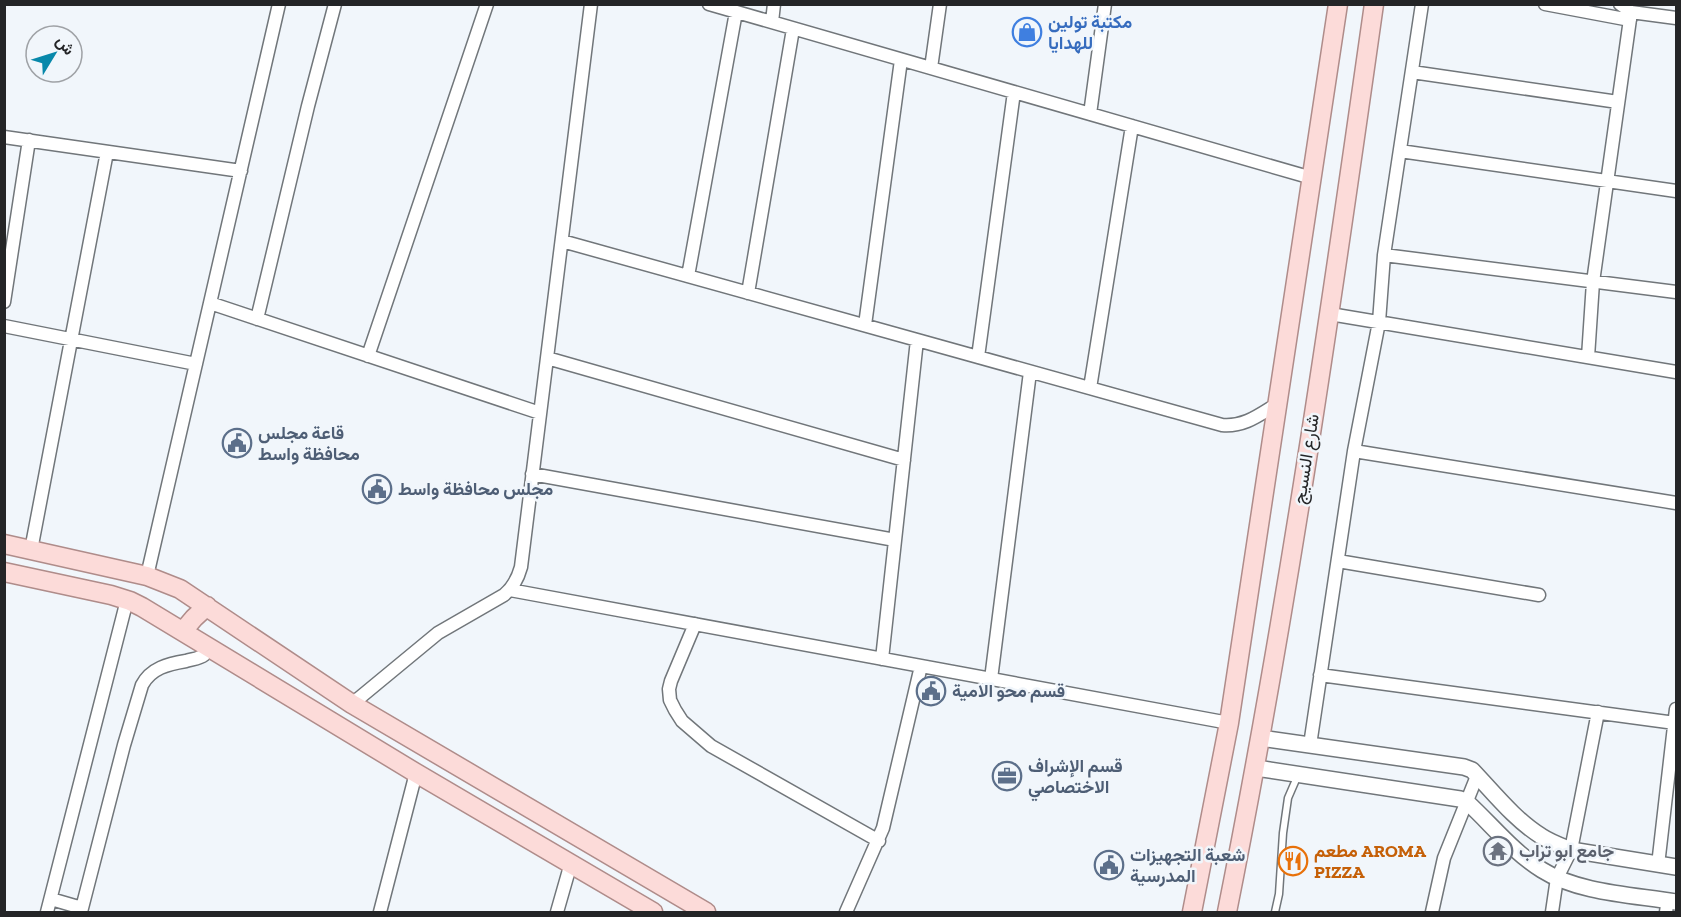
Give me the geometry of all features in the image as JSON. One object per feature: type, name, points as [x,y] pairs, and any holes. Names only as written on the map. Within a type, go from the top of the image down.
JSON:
[{"type":"main road","name":"شارع النسيج","points":[[1192,912],[1229,723],[1338,4]]},
{"type":"main road","name":"شارع النسيج","points":[[1227,912],[1256,768],[1330,314],[1374,4]]},
{"type":"main road","points":[[4,544],[147,576],[180,589],[352,704],[706,912]]},
{"type":"main road","points":[[4,572],[90,590],[127,600],[149,611],[416,773],[646,908],[650,880]]},
{"type":"main road","points":[[183,631],[207,606]]},
{"type":"street","points":[[147,576],[279,4]]},
{"type":"street","points":[[257,319],[335,4]]},
{"type":"street","points":[[368,356],[487,4]]},
{"type":"street","points":[[352,704],[438,633],[510,590],[521,567],[591,4]]},
{"type":"street","points":[[709,4],[1312,178]]},
{"type":"street","points":[[772,22],[774,4]]},
{"type":"street","points":[[931,68],[940,4]]},
{"type":"street","points":[[1090,114],[1105,4]]},
{"type":"street","points":[[1310,745],[1354,451],[1379,322],[1384,255],[1422,4]]},
{"type":"street","points":[[1545,4],[1631,16],[1677,18]]},
{"type":"street","points":[[1620,4],[1631,16]]},
{"type":"street","points":[[688,276],[736,12]]},
{"type":"street","points":[[1587,357],[1593,282],[1631,16]]},
{"type":"street","points":[[748,293],[794,29]]},
{"type":"street","points":[[865,325],[901,60]]},
{"type":"street","points":[[1412,72],[1618,102]]},
{"type":"street","points":[[978,357],[1014,92]]},
{"type":"street","points":[[1090,388],[1132,126]]},
{"type":"street","points":[[4,137],[241,171]]},
{"type":"street","points":[[4,302],[29,140]]},
{"type":"street","points":[[1400,151],[1677,191]]},
{"type":"street","points":[[31,550],[107,152]]},
{"type":"street","points":[[561,241],[1222,425],[1239,425],[1250,421],[1277,404]]},
{"type":"street","points":[[1384,255],[1677,292]]},
{"type":"street","points":[[210,303],[540,412]]},
{"type":"street","points":[[1330,314],[1677,372]]},
{"type":"street","points":[[4,326],[196,364]]},
{"type":"street","points":[[882,659],[917,340]]},
{"type":"street","points":[[547,358],[904,460]]},
{"type":"street","points":[[991,679],[1030,372]]},
{"type":"street","points":[[1354,451],[1677,503]]},
{"type":"street","points":[[532,474],[895,540]]},
{"type":"street","points":[[1338,561],[1539,595]]},
{"type":"street","points":[[510,590],[1229,723]]},
{"type":"street","points":[[47,912],[127,600]]},
{"type":"street","points":[[695,624],[670,681],[670,700],[682,721],[711,746],[879,841]]},
{"type":"street","points":[[51,899],[82,910],[124,745],[145,679],[163,666],[196,658],[204,654],[209,647]]},
{"type":"street","points":[[846,912],[883,828],[921,666]]},
{"type":"street","points":[[1320,675],[1675,723]]},
{"type":"street","points":[[1658,865],[1677,709]]},
{"type":"street","points":[[1552,912],[1557,878],[1571,850],[1598,712]]},
{"type":"street","points":[[1260,738],[1454,765],[1472,770],[1525,824],[1541,836],[1571,850],[1677,867]]},
{"type":"street","points":[[1256,768],[1467,802],[1527,859],[1543,871],[1588,888],[1670,905]]},
{"type":"street","points":[[380,912],[416,773]]},
{"type":"street","points":[[1432,912],[1444,858],[1477,776]]},
{"type":"street","points":[[556,912],[571,863]]},
{"type":"lane","points":[[1275,912],[1279,894],[1288,798],[1298,775]]},
{"type":"place","name":"مكتبة تولين للهدايا","points":[[1027,32]]},
{"type":"place","name":"قاعة مجلس محافظة واسط","points":[[237,443]]},
{"type":"place","name":"مجلس محافظة واسط","points":[[377,489]]},
{"type":"place","name":"قسم محو الامية","points":[[931,691]]},
{"type":"place","name":"قسم الإشراف الاختصاصي","points":[[1007,776]]},
{"type":"place","name":"جامع ابو تراب","points":[[1498,851]]},
{"type":"place","name":"مطعم AROMA PIZZA","points":[[1293,861]]},
{"type":"place","name":"شعبة التجهيزات المدرسية","points":[[1109,865]]}]
